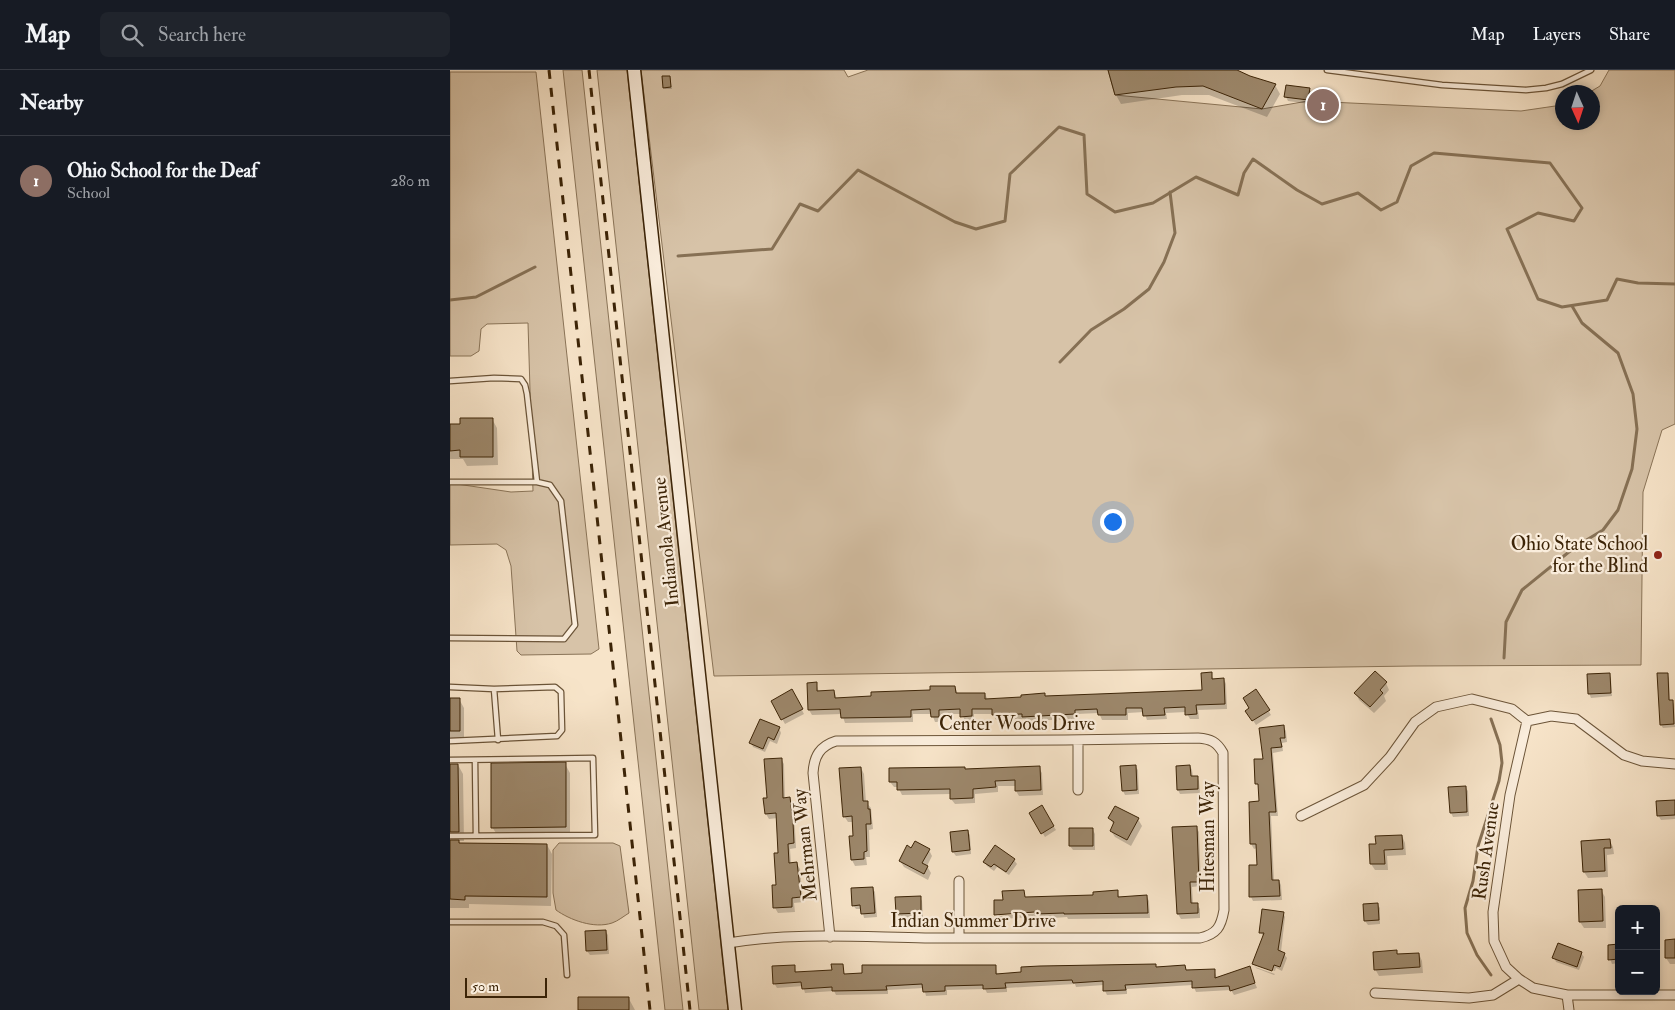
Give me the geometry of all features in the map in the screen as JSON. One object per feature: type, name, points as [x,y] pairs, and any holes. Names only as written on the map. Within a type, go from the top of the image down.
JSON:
[{"type":"main road","name":"Indianola Avenue","points":[[634,70],[735,1010]]},
{"type":"street","points":[[1300,816],[1364,785],[1390,757],[1415,722],[1436,707],[1472,699],[1512,709],[1527,721],[1551,716],[1576,719],[1624,755],[1642,761],[1675,764]]},
{"type":"street","name":"Rush Avenue","points":[[1519,979],[1506,968],[1494,941],[1494,912],[1510,795],[1527,721]]},
{"type":"street","name":"Center Woods Drive","points":[[819,750],[827,744],[836,741],[1198,738],[1218,743]]},
{"type":"street","points":[[1078,740],[1078,790]]},
{"type":"street","name":"Hitesman Way","points":[[1217,931],[1222,921],[1224,910],[1224,765],[1223,754],[1218,743]]},
{"type":"street","name":"Mehrman Way","points":[[819,750],[814,761],[813,772],[830,937]]},
{"type":"street","points":[[959,881],[959,938]]},
{"type":"street","name":"Indian Summer Drive","points":[[728,944],[749,940],[808,936],[1200,938],[1209,936],[1217,931]]},
{"type":"street","points":[[1376,994],[1469,998],[1493,995],[1519,979],[1534,988],[1567,995],[1675,995]]},
{"type":"street","points":[[1567,995],[1569,1010]]},
{"type":"lane","points":[[1327,70],[1442,86],[1526,90],[1562,84],[1591,70]]},
{"type":"lane","points":[[450,381],[494,378],[521,379],[527,394],[536,482]]},
{"type":"lane","points":[[450,482],[536,482],[550,485],[561,501],[575,625],[564,639],[450,638]]},
{"type":"lane","points":[[450,687],[494,689],[555,687],[561,692],[562,730],[557,736],[450,742]]},
{"type":"lane","points":[[494,689],[498,740]]},
{"type":"lane","points":[[450,760],[593,758],[595,835],[450,836]]},
{"type":"lane","points":[[475,760],[476,836]]},
{"type":"lane","points":[[450,922],[543,922],[556,926],[564,934],[567,976]]},
{"type":"shaded area","points":[[563,70],[582,70],[683,1010],[665,1010]]},
{"type":"shaded area","points":[[597,70],[627,70],[728,1010],[699,1010]]},
{"type":"shaded area","points":[[641,70],[844,70],[848,77],[868,70],[1108,70],[1115,95],[1262,109],[1308,101],[1521,111],[1555,106],[1555,130],[1600,130],[1600,86],[1609,70],[1675,70],[1675,424],[1662,430],[1643,492],[1641,665],[1414,666],[714,676]]},
{"type":"shaded area","points":[[450,72],[536,72],[599,649],[591,654],[521,655],[517,651],[511,566],[506,550],[497,544],[450,545],[450,483],[511,492],[533,491],[528,323],[487,324],[481,329],[479,351],[471,356],[450,356]]},
{"type":"shaded area","points":[[559,843],[613,843],[620,846],[629,913],[612,923],[598,925],[575,920],[556,910],[553,893],[553,850]]},
{"type":"building","points":[[1108,70],[1237,70],[1276,84],[1262,109],[1203,86],[1176,87],[1115,95]]},
{"type":"building","points":[[662,76],[670,76],[671,87],[663,88]]},
{"type":"building","points":[[1286,85],[1310,88],[1308,100],[1284,97]]},
{"type":"building","points":[[460,418],[493,418],[493,457],[460,457],[460,450],[450,451],[450,424],[460,424]]},
{"type":"building","points":[[1375,671],[1387,682],[1380,690],[1383,693],[1370,707],[1354,693]]},
{"type":"building","points":[[1212,672],[1212,679],[1224,678],[1225,704],[1196,705],[1197,714],[1185,715],[1185,707],[1164,708],[1165,715],[1143,716],[1142,708],[1126,708],[1126,715],[1098,715],[1097,709],[1075,710],[1075,714],[1022,717],[1022,714],[992,715],[992,709],[972,709],[972,716],[960,717],[960,709],[939,710],[939,717],[931,717],[930,709],[911,710],[911,717],[841,718],[840,709],[808,710],[807,683],[817,682],[817,691],[834,690],[835,698],[871,696],[871,692],[930,690],[930,686],[955,686],[956,693],[985,693],[985,699],[1021,697],[1021,695],[1045,693],[1045,696],[1202,690],[1201,673]]},
{"type":"building","points":[[1610,673],[1611,693],[1588,694],[1587,674]]},
{"type":"building","points":[[1657,673],[1668,673],[1669,700],[1673,700],[1674,724],[1660,725]]},
{"type":"building","points":[[792,689],[803,709],[781,720],[771,701]]},
{"type":"building","points":[[1256,689],[1270,710],[1252,721],[1245,711],[1249,708],[1243,698]]},
{"type":"building","points":[[450,698],[460,698],[460,731],[450,731]]},
{"type":"building","points":[[760,719],[780,727],[774,740],[768,737],[763,749],[749,743]]},
{"type":"building","points":[[1284,725],[1285,738],[1280,738],[1282,747],[1271,748],[1276,812],[1269,812],[1272,880],[1279,880],[1280,896],[1249,897],[1249,865],[1257,865],[1256,844],[1250,844],[1249,802],[1259,801],[1258,784],[1255,784],[1254,759],[1263,759],[1259,728]]},
{"type":"building","points":[[782,758],[783,798],[790,797],[793,822],[794,843],[788,844],[789,863],[797,862],[801,897],[792,898],[792,907],[773,908],[772,885],[776,885],[774,853],[778,853],[776,813],[765,814],[763,798],[767,798],[764,759]]},
{"type":"building","points":[[566,762],[566,827],[491,828],[491,763]]},
{"type":"building","points":[[450,764],[458,764],[459,832],[450,832]]},
{"type":"building","points":[[1136,765],[1137,790],[1122,791],[1120,766]]},
{"type":"building","points":[[1190,765],[1191,776],[1198,776],[1198,789],[1177,790],[1176,766]]},
{"type":"building","points":[[1040,766],[1041,790],[1015,791],[1015,780],[995,781],[996,787],[973,789],[973,798],[950,799],[950,789],[897,790],[897,782],[889,782],[889,768],[965,767],[965,769]]},
{"type":"building","points":[[861,767],[863,801],[868,801],[871,824],[866,824],[867,851],[864,852],[864,859],[851,860],[849,836],[853,836],[852,816],[843,817],[839,768]]},
{"type":"building","points":[[1466,786],[1467,812],[1450,813],[1448,787]]},
{"type":"building","points":[[1675,800],[1675,815],[1657,816],[1656,801]]},
{"type":"building","points":[[1042,805],[1054,826],[1041,834],[1029,813]]},
{"type":"building","points":[[1115,806],[1139,818],[1127,840],[1110,831],[1114,822],[1108,818]]},
{"type":"building","points":[[1197,826],[1199,882],[1190,882],[1191,903],[1198,903],[1198,913],[1177,914],[1172,827]]},
{"type":"building","points":[[1069,828],[1093,828],[1093,846],[1069,846]]},
{"type":"building","points":[[968,830],[970,850],[952,852],[950,832]]},
{"type":"building","points":[[1402,835],[1403,849],[1384,850],[1385,864],[1370,864],[1369,844],[1376,844],[1375,836]]},
{"type":"building","points":[[1610,839],[1611,848],[1604,848],[1605,871],[1583,872],[1581,841]]},
{"type":"building","points":[[450,840],[459,840],[459,843],[547,844],[547,897],[465,896],[465,900],[450,899]]},
{"type":"building","points":[[915,841],[930,849],[922,863],[928,866],[924,874],[899,861],[907,845],[911,848]]},
{"type":"building","points":[[995,845],[1015,859],[1006,872],[994,864],[991,867],[983,862]]},
{"type":"building","points":[[873,887],[875,913],[861,914],[860,905],[852,906],[851,888]]},
{"type":"building","points":[[1602,889],[1603,921],[1579,922],[1578,890]]},
{"type":"building","points":[[1024,890],[1025,897],[1093,895],[1093,892],[1118,890],[1118,897],[1147,895],[1148,913],[1035,914],[1035,912],[994,915],[994,900],[1003,900],[1002,891]]},
{"type":"building","points":[[921,896],[921,913],[896,914],[895,897]]},
{"type":"building","points":[[1378,903],[1379,920],[1364,921],[1363,904]]},
{"type":"building","points":[[1262,909],[1284,912],[1278,950],[1285,953],[1280,967],[1274,965],[1272,971],[1252,964],[1264,933],[1259,933]]},
{"type":"building","points":[[606,930],[607,950],[586,951],[585,931]]},
{"type":"building","points":[[1675,939],[1675,958],[1665,958],[1665,940]]},
{"type":"building","points":[[1558,943],[1582,952],[1577,967],[1552,958]]},
{"type":"building","points":[[1615,944],[1615,959],[1608,960],[1608,945]]},
{"type":"building","points":[[1397,950],[1397,954],[1419,953],[1420,967],[1374,970],[1373,952]]},
{"type":"building","points":[[831,964],[843,964],[844,974],[862,973],[862,965],[996,965],[996,974],[1021,972],[1021,967],[1040,966],[1156,964],[1156,967],[1185,965],[1186,970],[1215,969],[1215,978],[1250,966],[1255,983],[1230,991],[1229,986],[1192,988],[1192,981],[1125,985],[1126,990],[1103,991],[1103,981],[1073,983],[1072,980],[1005,983],[1006,988],[983,989],[983,985],[945,986],[945,991],[923,992],[922,984],[886,986],[887,990],[832,991],[832,987],[802,989],[801,982],[773,984],[772,966],[795,965],[795,972],[832,970]]},
{"type":"building","points":[[578,997],[629,997],[629,1010],[578,1010]]},
{"type":"waterway","points":[[678,256],[772,249],[800,204],[818,211],[858,170],[955,222],[976,229],[1005,221],[1010,174],[1059,127],[1084,135],[1087,194],[1115,212],[1153,203],[1196,177],[1238,195],[1244,173],[1253,159],[1297,190],[1322,204],[1358,193],[1381,210],[1397,202],[1411,166],[1434,153],[1550,163],[1582,208],[1574,221],[1538,213],[1507,229],[1538,299],[1562,307],[1607,300],[1617,279],[1638,283],[1675,284]]},
{"type":"waterway","points":[[1060,362],[1091,330],[1124,309],[1149,289],[1164,262],[1175,233],[1170,192]]},
{"type":"waterway","points":[[450,300],[476,297],[535,267]]},
{"type":"waterway","points":[[1504,658],[1506,622],[1522,590],[1575,547],[1603,530],[1618,510],[1632,469],[1637,429],[1633,394],[1618,353],[1582,323],[1572,306]]},
{"type":"waterway","points":[[1491,719],[1500,745],[1502,763],[1499,781],[1478,846],[1473,881],[1465,908],[1467,933],[1477,955],[1491,975]]},
{"type":"railway","points":[[549,70],[650,1010]]},
{"type":"railway","points":[[589,70],[690,1010]]},
{"type":"place","name":"Ohio School for the Deaf","points":[[1323,105]]},
{"type":"place","name":"Ohio State School for the Blind","points":[[1658,555]]}]
